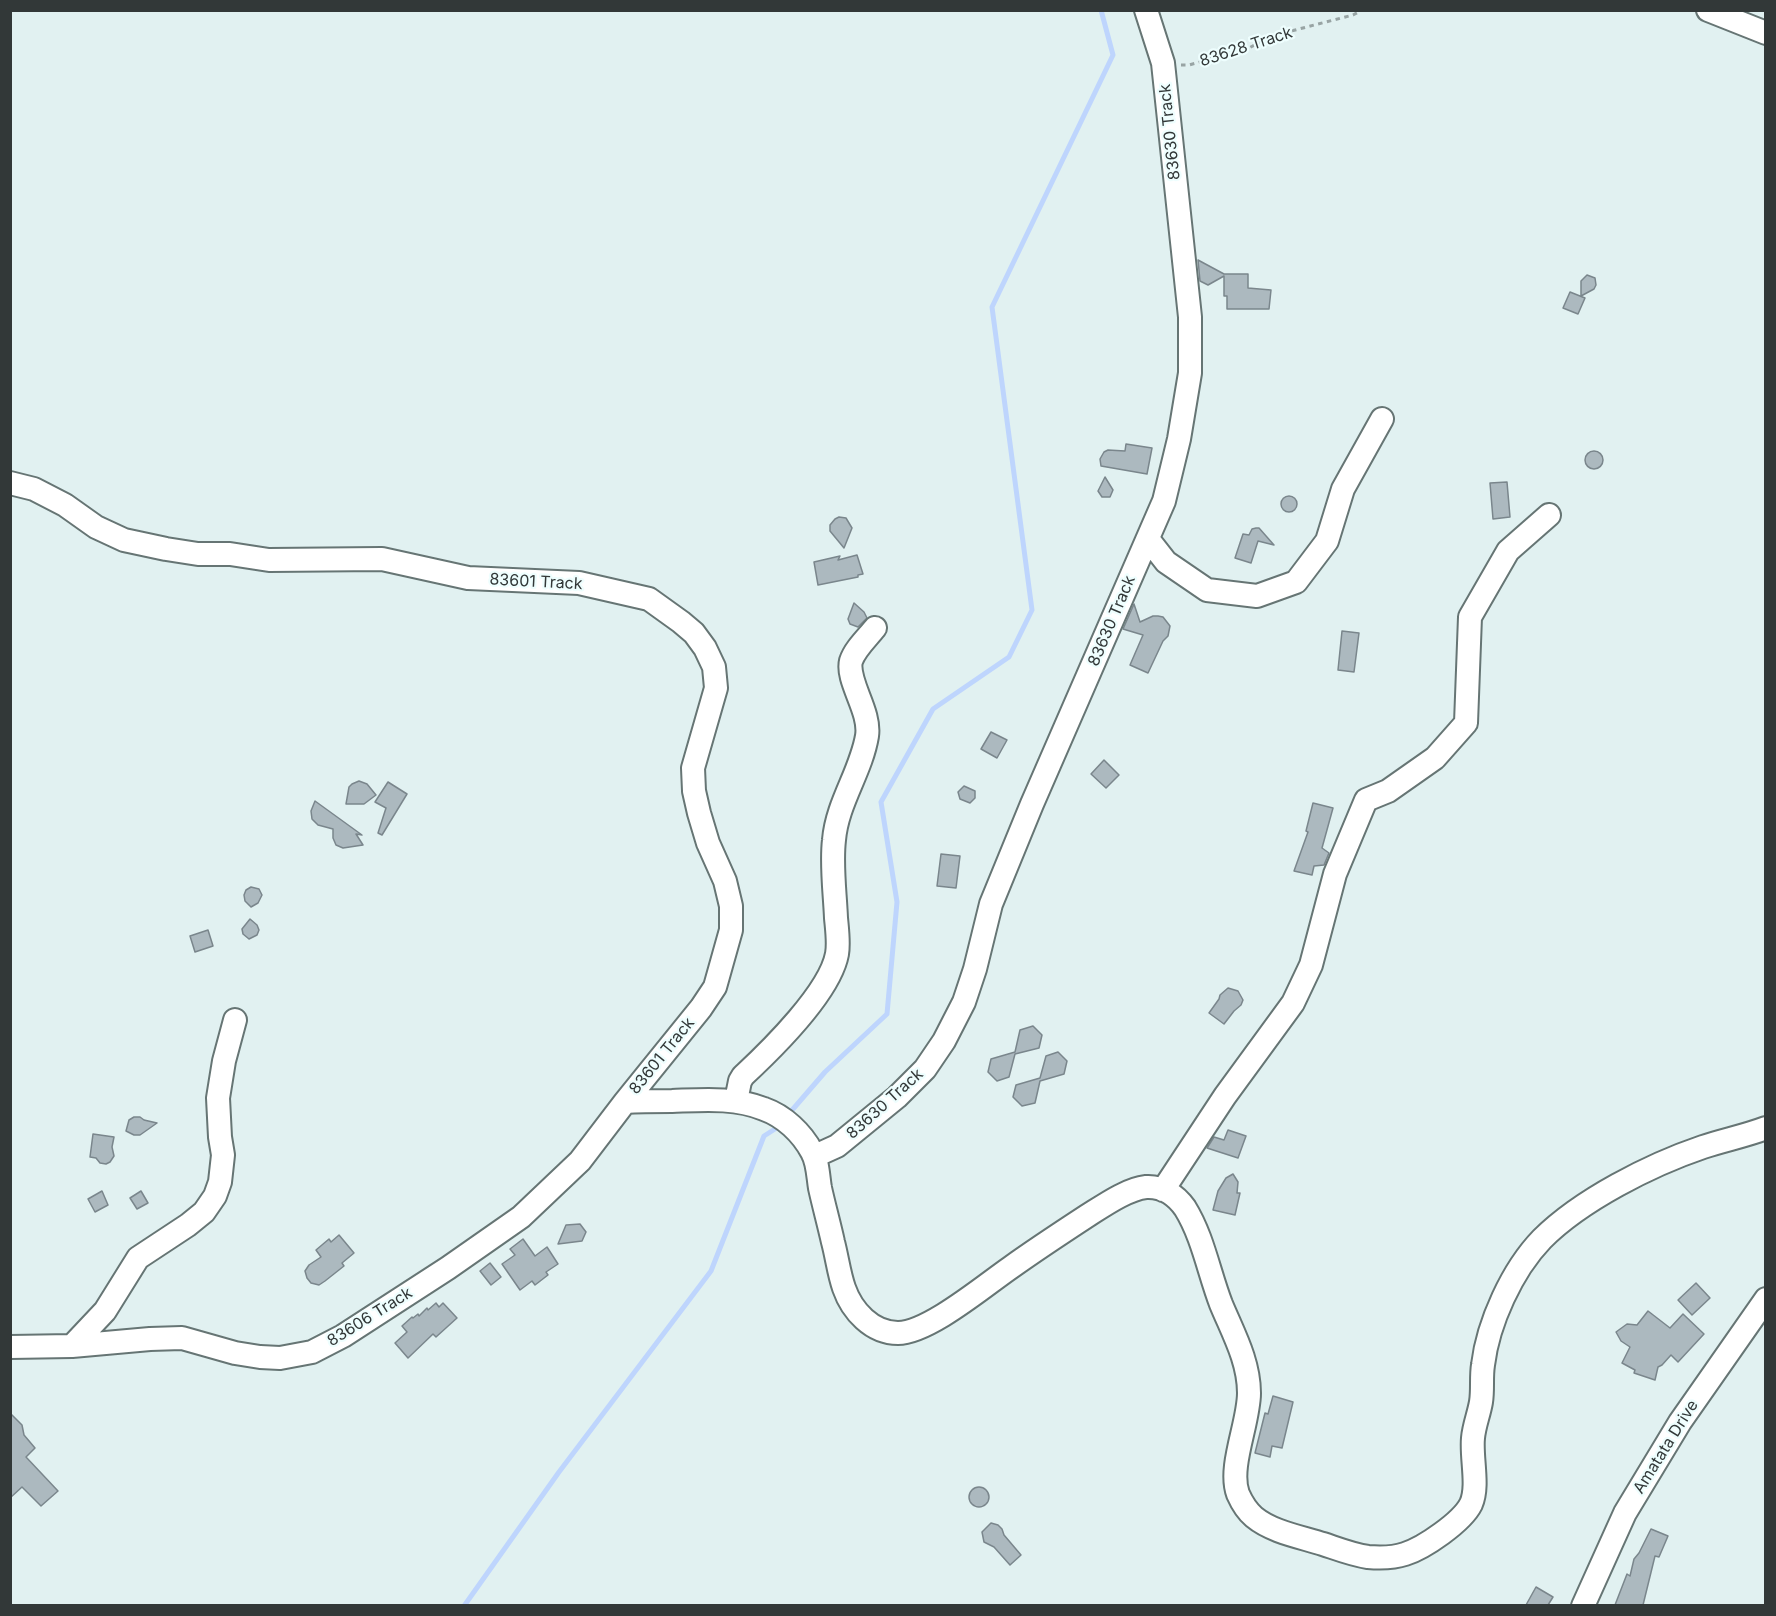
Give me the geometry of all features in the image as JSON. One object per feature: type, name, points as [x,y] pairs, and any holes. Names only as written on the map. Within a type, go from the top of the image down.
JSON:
[{"type":"street","name":"83630 Track","points":[[815,1156],[837,1146],[897,1097],[925,1069],[944,1041],[964,1002],[995,894],[1164,501],[1179,439],[1190,373],[1189,307],[1163,63],[1146,10]]},
{"type":"street","points":[[1708,10],[1766,33]]},
{"type":"street","points":[[1148,539],[1166,562],[1207,590],[1257,596],[1296,582],[1327,541],[1343,489],[1382,419]]},
{"type":"street","name":"83601 Track","points":[[10,483],[34,489],[64,505],[96,527],[124,540],[198,554],[230,554],[269,560],[382,559],[468,578],[579,583],[649,599],[694,633],[705,648],[714,667],[716,688],[693,768],[694,791],[708,843],[725,881],[731,906],[731,930],[715,987],[701,1008],[625,1102]]},
{"type":"street","points":[[1163,1190],[1225,1096],[1293,1003],[1311,965],[1335,874],[1366,800],[1388,791],[1435,758],[1466,723],[1470,617],[1508,551],[1549,515]]},
{"type":"street","points":[[736,1101],[743,1076],[775,1045],[814,999],[828,978],[837,954],[833,841],[839,813],[861,757],[867,734],[863,707],[850,672],[851,660],[875,628]]},
{"type":"street","points":[[72,1346],[105,1311],[138,1258],[204,1212],[215,1196],[220,1182],[223,1155],[218,1098],[224,1061],[235,1020]]},
{"type":"street","points":[[625,1102],[736,1101],[762,1107],[786,1121],[803,1137],[815,1156],[820,1188],[844,1288],[866,1321],[876,1328],[899,1333],[928,1324],[1107,1203],[1139,1188],[1150,1187],[1172,1194],[1182,1204],[1193,1224],[1243,1359],[1249,1393],[1234,1479],[1245,1508],[1256,1519],[1277,1529],[1363,1557],[1386,1558],[1406,1554],[1434,1539],[1458,1520],[1470,1505],[1474,1486],[1473,1437],[1481,1403],[1483,1366],[1489,1335],[1512,1282],[1541,1240],[1569,1216],[1612,1188],[1700,1148],[1766,1128]]},
{"type":"street","name":"83606 Track","points":[[10,1347],[72,1346],[182,1338],[235,1353],[260,1357],[280,1358],[312,1352],[343,1336],[448,1268],[521,1217],[580,1161],[625,1102]]},
{"type":"street","name":"Amatata Drive","points":[[1583,1605],[1631,1503],[1680,1422],[1766,1299]]},
{"type":"path","name":"83628 Track","points":[[1163,63],[1190,65],[1247,49],[1272,36],[1353,15],[1362,10]]},
{"type":"building","points":[[1198,260],[1224,274],[1248,274],[1248,288],[1271,290],[1269,309],[1227,309],[1227,296],[1224,296],[1224,276],[1208,285],[1200,281]]},
{"type":"building","points":[[1587,275],[1595,278],[1596,285],[1594,289],[1581,296],[1581,281]]},
{"type":"building","points":[[1570,292],[1585,298],[1578,314],[1563,308]]},
{"type":"building","points":[[1126,444],[1152,448],[1147,474],[1101,466],[1100,459],[1104,452],[1108,450],[1125,451]]},
{"type":"building","points":[[1594,451],[1600,454],[1603,460],[1600,466],[1594,469],[1588,466],[1585,460],[1588,454]]},
{"type":"building","points":[[1105,477],[1113,490],[1110,497],[1102,497],[1098,491]]},
{"type":"building","points":[[1507,482],[1510,517],[1493,519],[1490,483]]},
{"type":"building","points":[[1289,496],[1297,504],[1289,512],[1281,504]]},
{"type":"building","points":[[839,517],[846,518],[852,528],[844,548],[830,531],[830,525]]},
{"type":"building","points":[[1259,528],[1274,545],[1258,541],[1251,563],[1235,558],[1243,534],[1249,535],[1252,529]]},
{"type":"building","points":[[857,555],[863,574],[818,585],[814,562],[840,556],[838,560]]},
{"type":"building","points":[[854,603],[867,618],[858,627],[850,624],[848,619]]},
{"type":"building","points":[[1134,604],[1140,622],[1158,616],[1163,617],[1170,626],[1168,636],[1163,641],[1148,673],[1130,665],[1143,635],[1123,629]]},
{"type":"building","points":[[1342,631],[1359,633],[1354,672],[1338,670]]},
{"type":"building","points":[[991,732],[1007,740],[997,758],[981,749]]},
{"type":"building","points":[[1104,760],[1119,775],[1106,788],[1091,774]]},
{"type":"building","points":[[359,781],[367,784],[376,795],[364,804],[346,804],[349,787]]},
{"type":"building","points":[[388,782],[407,794],[382,835],[378,833],[386,808],[375,802]]},
{"type":"building","points":[[964,786],[975,791],[975,798],[970,803],[960,799],[958,792]]},
{"type":"building","points":[[315,801],[362,835],[356,834],[363,845],[343,848],[336,845],[333,829],[318,825],[312,819],[311,811]]},
{"type":"building","points":[[1313,803],[1333,808],[1322,848],[1329,853],[1324,865],[1314,866],[1312,875],[1294,871],[1308,832],[1306,831]]},
{"type":"building","points":[[941,854],[960,856],[956,888],[937,886]]},
{"type":"building","points":[[251,887],[259,889],[262,895],[258,903],[251,907],[245,901],[244,895]]},
{"type":"building","points":[[250,919],[259,930],[257,935],[249,939],[243,934],[242,929]]},
{"type":"building","points":[[208,930],[213,946],[195,952],[190,936]]},
{"type":"building","points":[[1228,988],[1238,991],[1243,1000],[1224,1024],[1209,1013],[1220,995]]},
{"type":"building","points":[[1033,1026],[1042,1035],[1039,1048],[1015,1054],[1009,1077],[997,1081],[988,1072],[991,1059],[1015,1052],[1020,1030]]},
{"type":"building","points":[[1058,1052],[1067,1061],[1064,1074],[1040,1081],[1035,1103],[1022,1106],[1013,1097],[1016,1085],[1040,1078],[1046,1056]]},
{"type":"building","points":[[134,1117],[157,1123],[140,1135],[134,1135],[126,1131],[129,1120]]},
{"type":"building","points":[[1228,1130],[1246,1136],[1238,1158],[1207,1148],[1214,1137],[1224,1140]]},
{"type":"building","points":[[93,1134],[114,1137],[112,1147],[114,1156],[110,1162],[100,1163],[96,1158],[90,1157]]},
{"type":"building","points":[[1233,1174],[1238,1182],[1237,1193],[1240,1193],[1235,1215],[1213,1210],[1218,1191],[1226,1178]]},
{"type":"building","points":[[102,1191],[108,1205],[95,1212],[88,1199]]},
{"type":"building","points":[[141,1191],[148,1203],[137,1209],[130,1198]]},
{"type":"building","points":[[580,1224],[586,1232],[582,1241],[558,1244],[566,1225]]},
{"type":"building","points":[[339,1235],[354,1253],[342,1263],[344,1266],[325,1281],[319,1285],[311,1283],[305,1271],[309,1265],[321,1257],[316,1250],[329,1239],[331,1242]]},
{"type":"building","points":[[523,1239],[535,1256],[547,1247],[558,1264],[546,1272],[548,1275],[535,1285],[532,1281],[520,1290],[502,1264],[515,1255],[510,1249]]},
{"type":"building","points":[[490,1263],[501,1277],[491,1285],[480,1271]]},
{"type":"building","points":[[1696,1283],[1710,1298],[1692,1315],[1678,1300]]},
{"type":"building","points":[[436,1303],[439,1307],[443,1303],[457,1318],[436,1337],[433,1334],[408,1358],[395,1343],[407,1332],[402,1326],[412,1317],[418,1314],[419,1316]]},
{"type":"building","points":[[1648,1311],[1670,1328],[1683,1314],[1704,1334],[1678,1362],[1671,1355],[1658,1367],[1655,1380],[1634,1373],[1635,1370],[1622,1363],[1630,1347],[1621,1341],[1616,1332],[1627,1324],[1637,1325]]},
{"type":"building","points":[[1273,1396],[1293,1402],[1282,1448],[1272,1446],[1270,1457],[1255,1453],[1265,1413],[1268,1414]]},
{"type":"building","points":[[10,1413],[22,1425],[24,1435],[35,1448],[26,1457],[58,1491],[41,1506],[22,1487],[10,1498]]},
{"type":"building","points":[[979,1487],[986,1490],[989,1497],[986,1504],[979,1507],[972,1504],[969,1497],[972,1490]]},
{"type":"building","points":[[991,1523],[1002,1529],[1004,1535],[1021,1555],[1010,1565],[994,1547],[984,1542],[982,1532]]},
{"type":"building","points":[[1651,1529],[1668,1536],[1659,1557],[1655,1556],[1643,1605],[1615,1605],[1627,1574],[1630,1576],[1634,1559]]},
{"type":"building","points":[[1536,1587],[1553,1597],[1548,1605],[1526,1605]]},
{"type":"waterway","points":[[787,1116],[825,1072],[887,1014],[897,902],[881,802],[933,709],[1009,657],[1032,610],[992,307],[1113,55],[1101,10]]},
{"type":"waterway","points":[[464,1606],[559,1472],[711,1271],[764,1136],[778,1127]]}]
